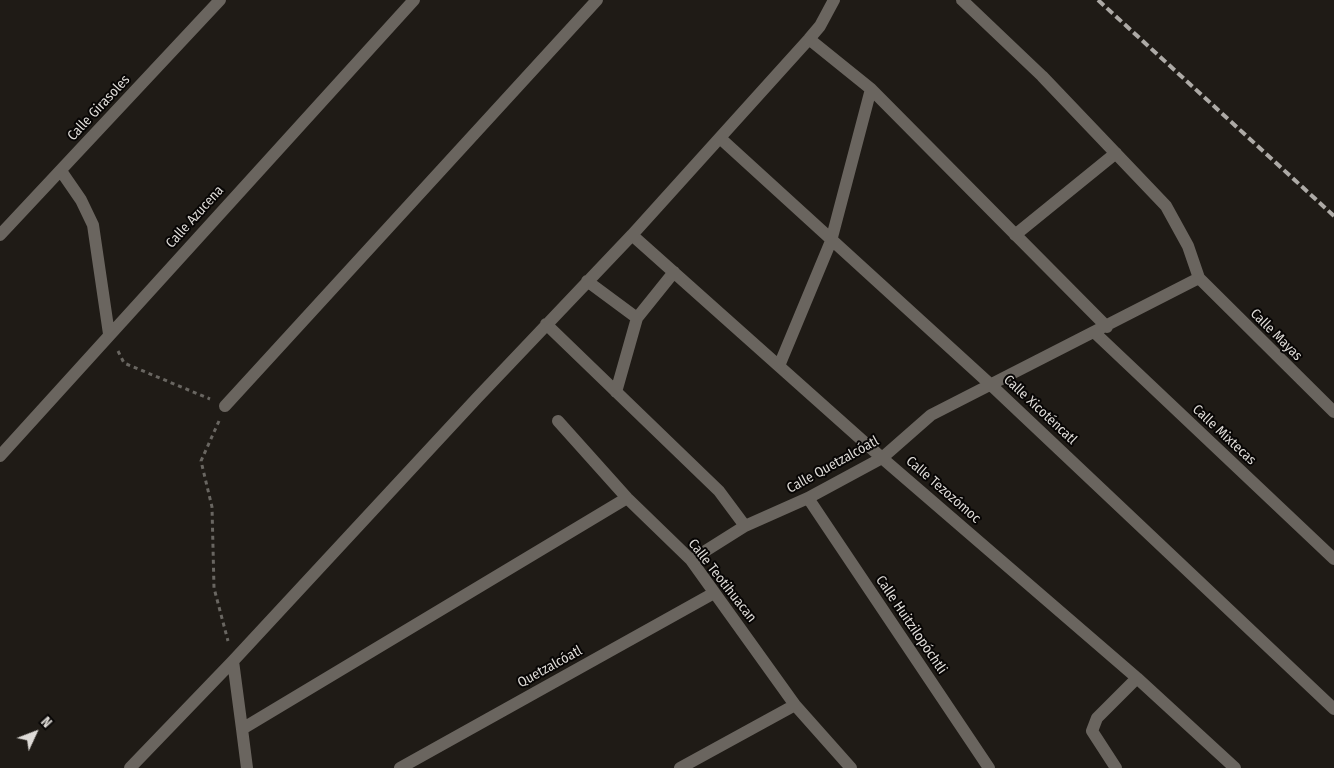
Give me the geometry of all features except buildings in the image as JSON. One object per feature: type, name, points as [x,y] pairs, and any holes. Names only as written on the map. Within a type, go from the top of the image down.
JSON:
[{"type":"street","name":"Calle Girasoles","points":[[0,235],[220,0]]},
{"type":"street","name":"Calle Azucena","points":[[0,456],[414,0]]},
{"type":"street","points":[[225,406],[597,0]]},
{"type":"street","points":[[130,768],[233,661],[720,138],[820,26],[834,0]]},
{"type":"street","points":[[968,2],[1042,76],[1166,206],[1188,246],[1198,278]]},
{"type":"street","points":[[809,39],[871,90],[1107,327]]},
{"type":"street","points":[[779,366],[831,241],[871,90]]},
{"type":"street","name":"Calle Xicoténcatl","points":[[720,138],[991,385],[1334,709]]},
{"type":"street","points":[[1016,235],[1116,153]]},
{"type":"street","points":[[61,171],[81,200],[93,225],[109,334]]},
{"type":"street","name":"Calle Tezozómoc","points":[[632,234],[882,458],[1137,678],[1235,768]]},
{"type":"street","points":[[616,392],[637,318],[674,272]]},
{"type":"street","name":"Calle Quetzalcóatl","points":[[691,560],[745,526],[808,498],[882,458],[931,415],[1107,327],[1198,278]]},
{"type":"street","name":"Calle Mayas","points":[[1198,278],[1334,412]]},
{"type":"street","points":[[587,281],[637,318]]},
{"type":"street","points":[[546,324],[718,491],[745,526]]},
{"type":"street","name":"Calle Mixtecas","points":[[1094,332],[1334,559]]},
{"type":"street","name":"Calle Teotihuacan","points":[[558,421],[628,498],[691,560],[795,705],[851,768]]},
{"type":"street","points":[[242,728],[628,498]]},
{"type":"street","name":"Calle Huitzilopóchtli","points":[[808,498],[989,768]]},
{"type":"street","name":"Quetzalcóatl","points":[[400,768],[714,593]]},
{"type":"street","points":[[233,661],[247,768]]},
{"type":"street","points":[[1116,768],[1092,731],[1097,718],[1137,678]]},
{"type":"street","points":[[680,768],[795,705]]},
{"type":"path","points":[[109,334],[124,363],[225,406],[201,460],[212,507],[214,588],[233,661]]},
{"type":"railway","points":[[1098,0],[1334,216]]}]
